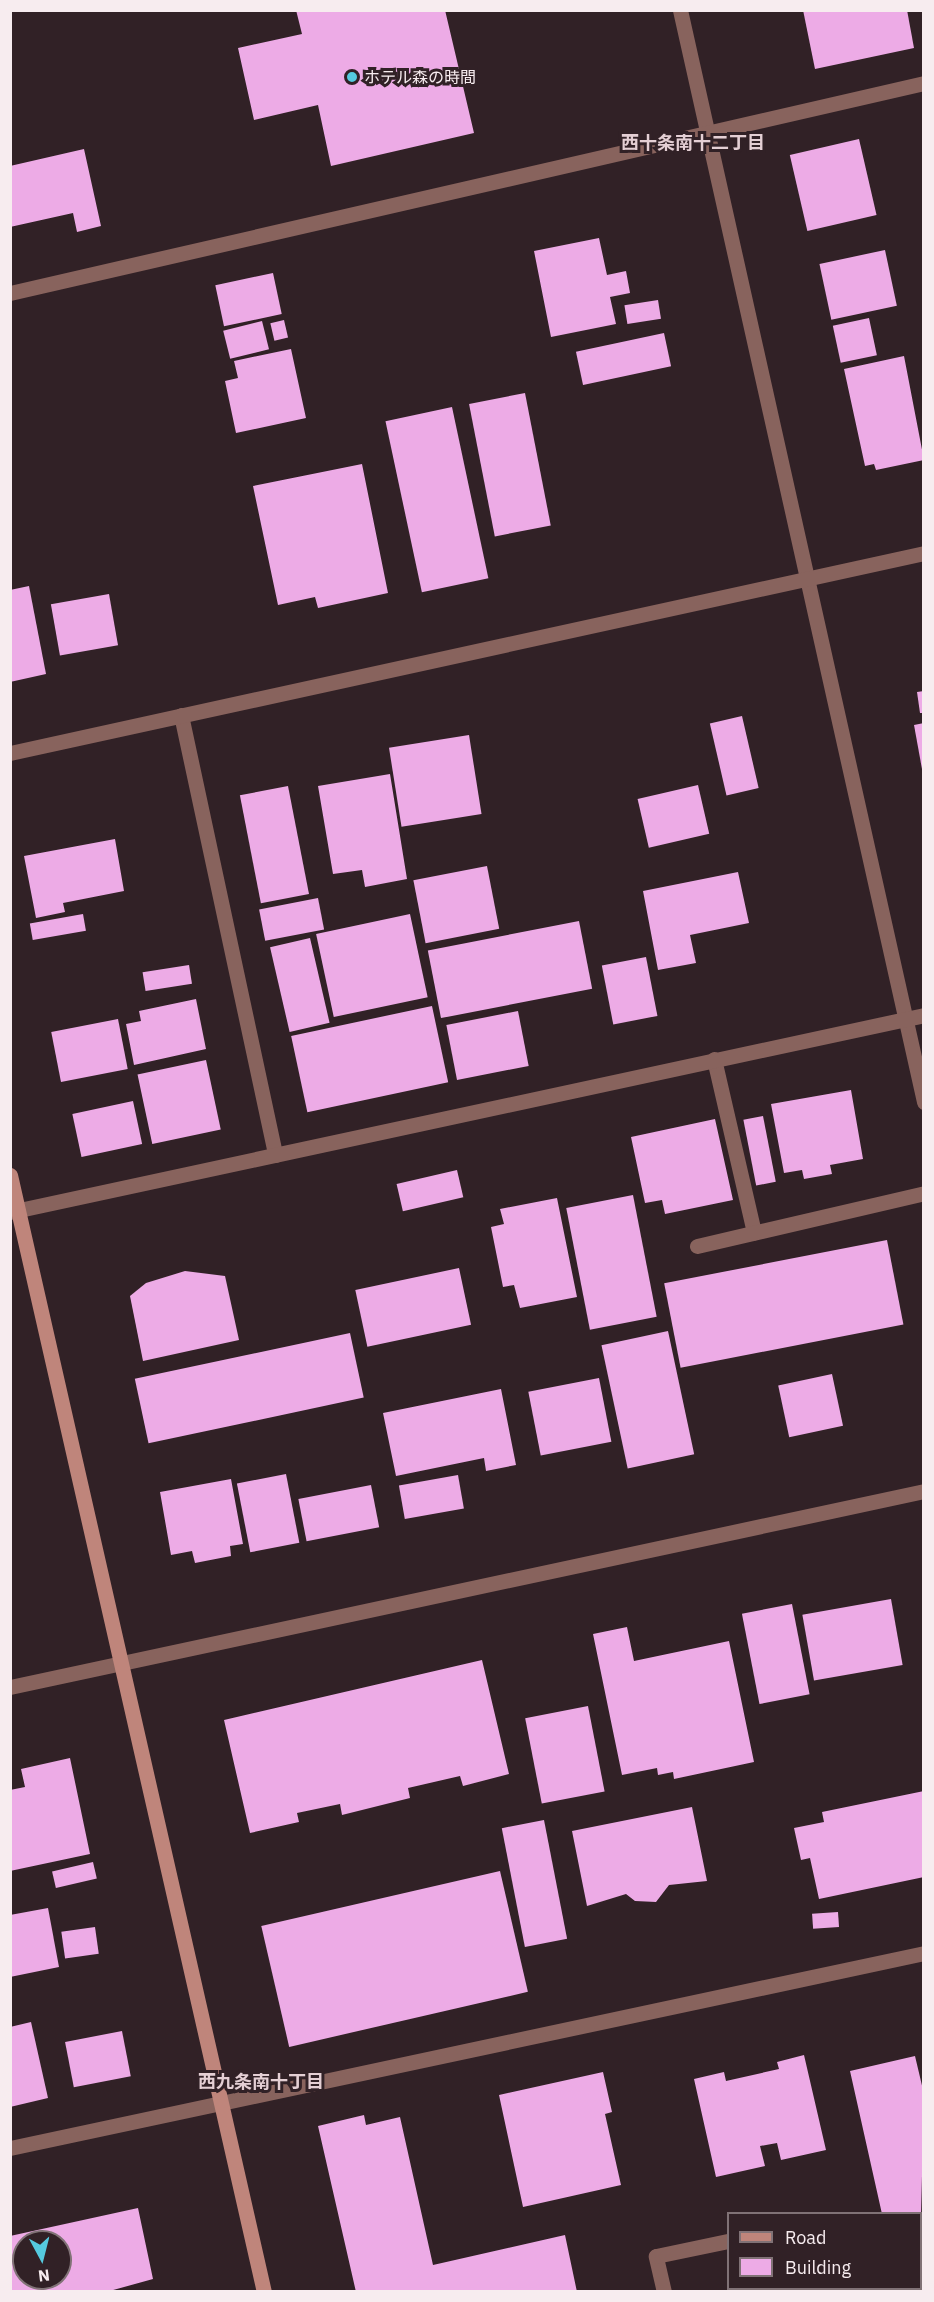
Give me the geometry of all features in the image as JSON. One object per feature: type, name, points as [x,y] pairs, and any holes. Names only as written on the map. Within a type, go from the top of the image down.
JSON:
[{"type":"street","points":[[680,10],[924,1102]]},
{"type":"street","points":[[10,293],[705,130],[924,83]]},
{"type":"street","points":[[10,753],[924,553]]},
{"type":"street","points":[[181,715],[275,1155]]},
{"type":"street","points":[[14,1211],[924,1015]]},
{"type":"street","points":[[714,1059],[754,1232]]},
{"type":"street","points":[[10,1175],[14,1211],[121,1662],[264,2292]]},
{"type":"street","points":[[697,1246],[924,1193]]},
{"type":"street","points":[[10,1687],[924,1491]]},
{"type":"street","points":[[10,2148],[924,1953]]},
{"type":"street","points":[[664,2292],[656,2256],[727,2241]]},
{"type":"building","name":"ホテル森の時間","points":[[296,10],[445,10],[474,133],[331,166],[318,105],[254,120],[238,48],[302,34]]},
{"type":"building","points":[[803,10],[907,10],[914,48],[815,69]]},
{"type":"building","points":[[859,139],[877,215],[807,231],[790,155]]},
{"type":"building","points":[[84,149],[101,226],[77,232],[73,213],[10,227],[10,166]]},
{"type":"building","points":[[599,238],[607,275],[626,271],[630,293],[610,297],[616,324],[551,337],[534,251]]},
{"type":"building","points":[[885,250],[897,306],[831,320],[819,264]]},
{"type":"building","points":[[273,273],[282,314],[224,326],[215,285]]},
{"type":"building","points":[[658,300],[661,319],[627,324],[624,305]]},
{"type":"building","points":[[869,318],[877,355],[841,363],[833,326]]},
{"type":"building","points":[[284,320],[288,338],[274,341],[270,323]]},
{"type":"building","points":[[262,321],[269,349],[230,359],[223,331]]},
{"type":"building","points":[[664,333],[671,366],[583,385],[576,352]]},
{"type":"building","points":[[291,349],[306,418],[236,433],[225,381],[238,378],[234,361]]},
{"type":"building","points":[[904,356],[924,460],[876,470],[874,464],[865,466],[844,369]]},
{"type":"building","points":[[525,393],[551,526],[495,536],[469,404]]},
{"type":"building","points":[[452,407],[488,578],[422,592],[385,421]]},
{"type":"building","points":[[362,464],[388,593],[318,608],[315,597],[278,605],[253,486]]},
{"type":"building","points":[[29,586],[46,674],[10,682],[10,590]]},
{"type":"building","points":[[109,594],[118,645],[60,655],[51,604]]},
{"type":"building","points":[[924,691],[924,713],[920,713],[917,692]]},
{"type":"building","points":[[742,716],[759,788],[726,796],[710,723]]},
{"type":"building","points":[[924,723],[924,769],[922,769],[914,725]]},
{"type":"building","points":[[469,735],[482,814],[402,827],[389,748]]},
{"type":"building","points":[[390,774],[407,879],[365,887],[362,870],[333,874],[318,786]]},
{"type":"building","points":[[698,785],[709,834],[649,848],[638,799]]},
{"type":"building","points":[[288,786],[309,894],[261,903],[240,795]]},
{"type":"building","points":[[115,839],[124,891],[63,903],[65,912],[36,918],[24,856]]},
{"type":"building","points":[[487,866],[499,929],[426,943],[413,880]]},
{"type":"building","points":[[738,872],[749,923],[690,935],[696,963],[658,970],[643,891]]},
{"type":"building","points":[[318,898],[324,929],[265,941],[259,909]]},
{"type":"building","points":[[83,914],[86,931],[33,940],[30,923]]},
{"type":"building","points":[[410,914],[428,997],[334,1017],[316,934]]},
{"type":"building","points":[[579,921],[592,989],[441,1018],[428,950]]},
{"type":"building","points":[[310,938],[330,1023],[290,1032],[270,947]]},
{"type":"building","points":[[646,957],[657,1016],[613,1024],[602,966]]},
{"type":"building","points":[[189,965],[192,984],[146,991],[143,972]]},
{"type":"building","points":[[196,999],[206,1049],[134,1065],[126,1024],[141,1021],[139,1011]]},
{"type":"building","points":[[432,1006],[448,1082],[307,1112],[291,1036]]},
{"type":"building","points":[[518,1011],[529,1066],[457,1080],[446,1025]]},
{"type":"building","points":[[118,1019],[128,1069],[61,1082],[51,1032]]},
{"type":"building","points":[[206,1060],[221,1129],[152,1144],[138,1075]]},
{"type":"building","points":[[851,1090],[863,1159],[830,1165],[832,1174],[804,1179],[802,1170],[784,1173],[771,1104]]},
{"type":"building","points":[[133,1101],[142,1144],[82,1157],[72,1114]]},
{"type":"building","points":[[763,1116],[776,1182],[756,1186],[743,1120]]},
{"type":"building","points":[[715,1119],[733,1200],[665,1214],[662,1200],[645,1203],[631,1137]]},
{"type":"building","points":[[457,1170],[463,1197],[403,1211],[397,1184]]},
{"type":"building","points":[[633,1195],[657,1317],[590,1330],[566,1208]]},
{"type":"building","points":[[557,1198],[577,1297],[520,1308],[514,1285],[503,1287],[491,1227],[504,1224],[500,1209]]},
{"type":"building","points":[[887,1240],[903,1324],[681,1368],[664,1283]]},
{"type":"building","points":[[459,1268],[471,1325],[367,1347],[355,1290]]},
{"type":"building","points":[[185,1271],[225,1276],[239,1340],[143,1361],[130,1296],[146,1283]]},
{"type":"building","points":[[668,1331],[694,1454],[628,1468],[601,1345]]},
{"type":"building","points":[[350,1333],[364,1398],[149,1443],[135,1379]]},
{"type":"building","points":[[832,1374],[843,1426],[789,1437],[778,1385]]},
{"type":"building","points":[[599,1378],[611,1442],[541,1456],[528,1392]]},
{"type":"building","points":[[501,1389],[516,1465],[486,1471],[484,1458],[396,1476],[383,1413]]},
{"type":"building","points":[[286,1474],[299,1543],[250,1552],[237,1484]]},
{"type":"building","points":[[458,1475],[464,1508],[405,1519],[399,1485]]},
{"type":"building","points":[[231,1479],[243,1544],[230,1546],[231,1556],[195,1563],[192,1551],[171,1555],[160,1492]]},
{"type":"building","points":[[371,1485],[379,1527],[307,1541],[298,1499]]},
{"type":"building","points":[[891,1599],[903,1665],[814,1681],[802,1615]]},
{"type":"building","points":[[792,1604],[810,1694],[759,1704],[742,1614]]},
{"type":"building","points":[[627,1627],[634,1661],[729,1641],[754,1762],[674,1779],[673,1772],[658,1775],[657,1768],[622,1775],[593,1634]]},
{"type":"building","points":[[482,1660],[509,1774],[463,1786],[460,1776],[408,1788],[410,1798],[342,1815],[340,1804],[297,1813],[299,1822],[250,1833],[224,1720]]},
{"type":"building","points":[[588,1706],[605,1791],[542,1804],[525,1718]]},
{"type":"building","points":[[70,1758],[90,1854],[10,1871],[10,1790],[25,1787],[21,1769]]},
{"type":"building","points":[[924,1791],[924,1877],[819,1899],[810,1858],[801,1860],[794,1828],[824,1822],[822,1812]]},
{"type":"building","points":[[692,1807],[707,1881],[669,1885],[656,1902],[635,1901],[626,1894],[587,1906],[572,1831]]},
{"type":"building","points":[[544,1820],[567,1939],[525,1947],[502,1828]]},
{"type":"building","points":[[93,1862],[97,1879],[56,1888],[52,1871]]},
{"type":"building","points":[[500,1871],[528,1992],[289,2047],[261,1926]]},
{"type":"building","points":[[48,1908],[59,1967],[10,1977],[10,1915]]},
{"type":"building","points":[[838,1912],[839,1927],[813,1929],[812,1914]]},
{"type":"building","points":[[95,1927],[99,1954],[65,1958],[61,1932]]},
{"type":"building","points":[[31,2022],[48,2098],[10,2107],[10,2027]]},
{"type":"building","points":[[122,2031],[131,2076],[74,2087],[65,2042]]},
{"type":"building","points":[[804,2055],[826,2150],[781,2160],[777,2143],[760,2146],[765,2166],[716,2177],[694,2079],[724,2072],[726,2081],[779,2069],[777,2062]]},
{"type":"building","points":[[915,2056],[924,2094],[921,2212],[882,2212],[850,2071]]},
{"type":"building","points":[[603,2072],[612,2112],[605,2114],[621,2185],[523,2207],[499,2095]]},
{"type":"building","points":[[364,2115],[366,2125],[400,2117],[433,2265],[565,2235],[577,2292],[356,2292],[318,2126]]},
{"type":"building","points":[[138,2208],[153,2279],[106,2292],[10,2292],[10,2236],[12,2236],[12,2290],[72,2290],[72,2230],[37,2230]]},
{"type":"place","name":"ホテル森の時間","points":[[352,77]]},
{"type":"district","name":"西十条南十二丁目","points":[[693,143]]},
{"type":"district","name":"西九条南十丁目","points":[[261,2082]]}]
